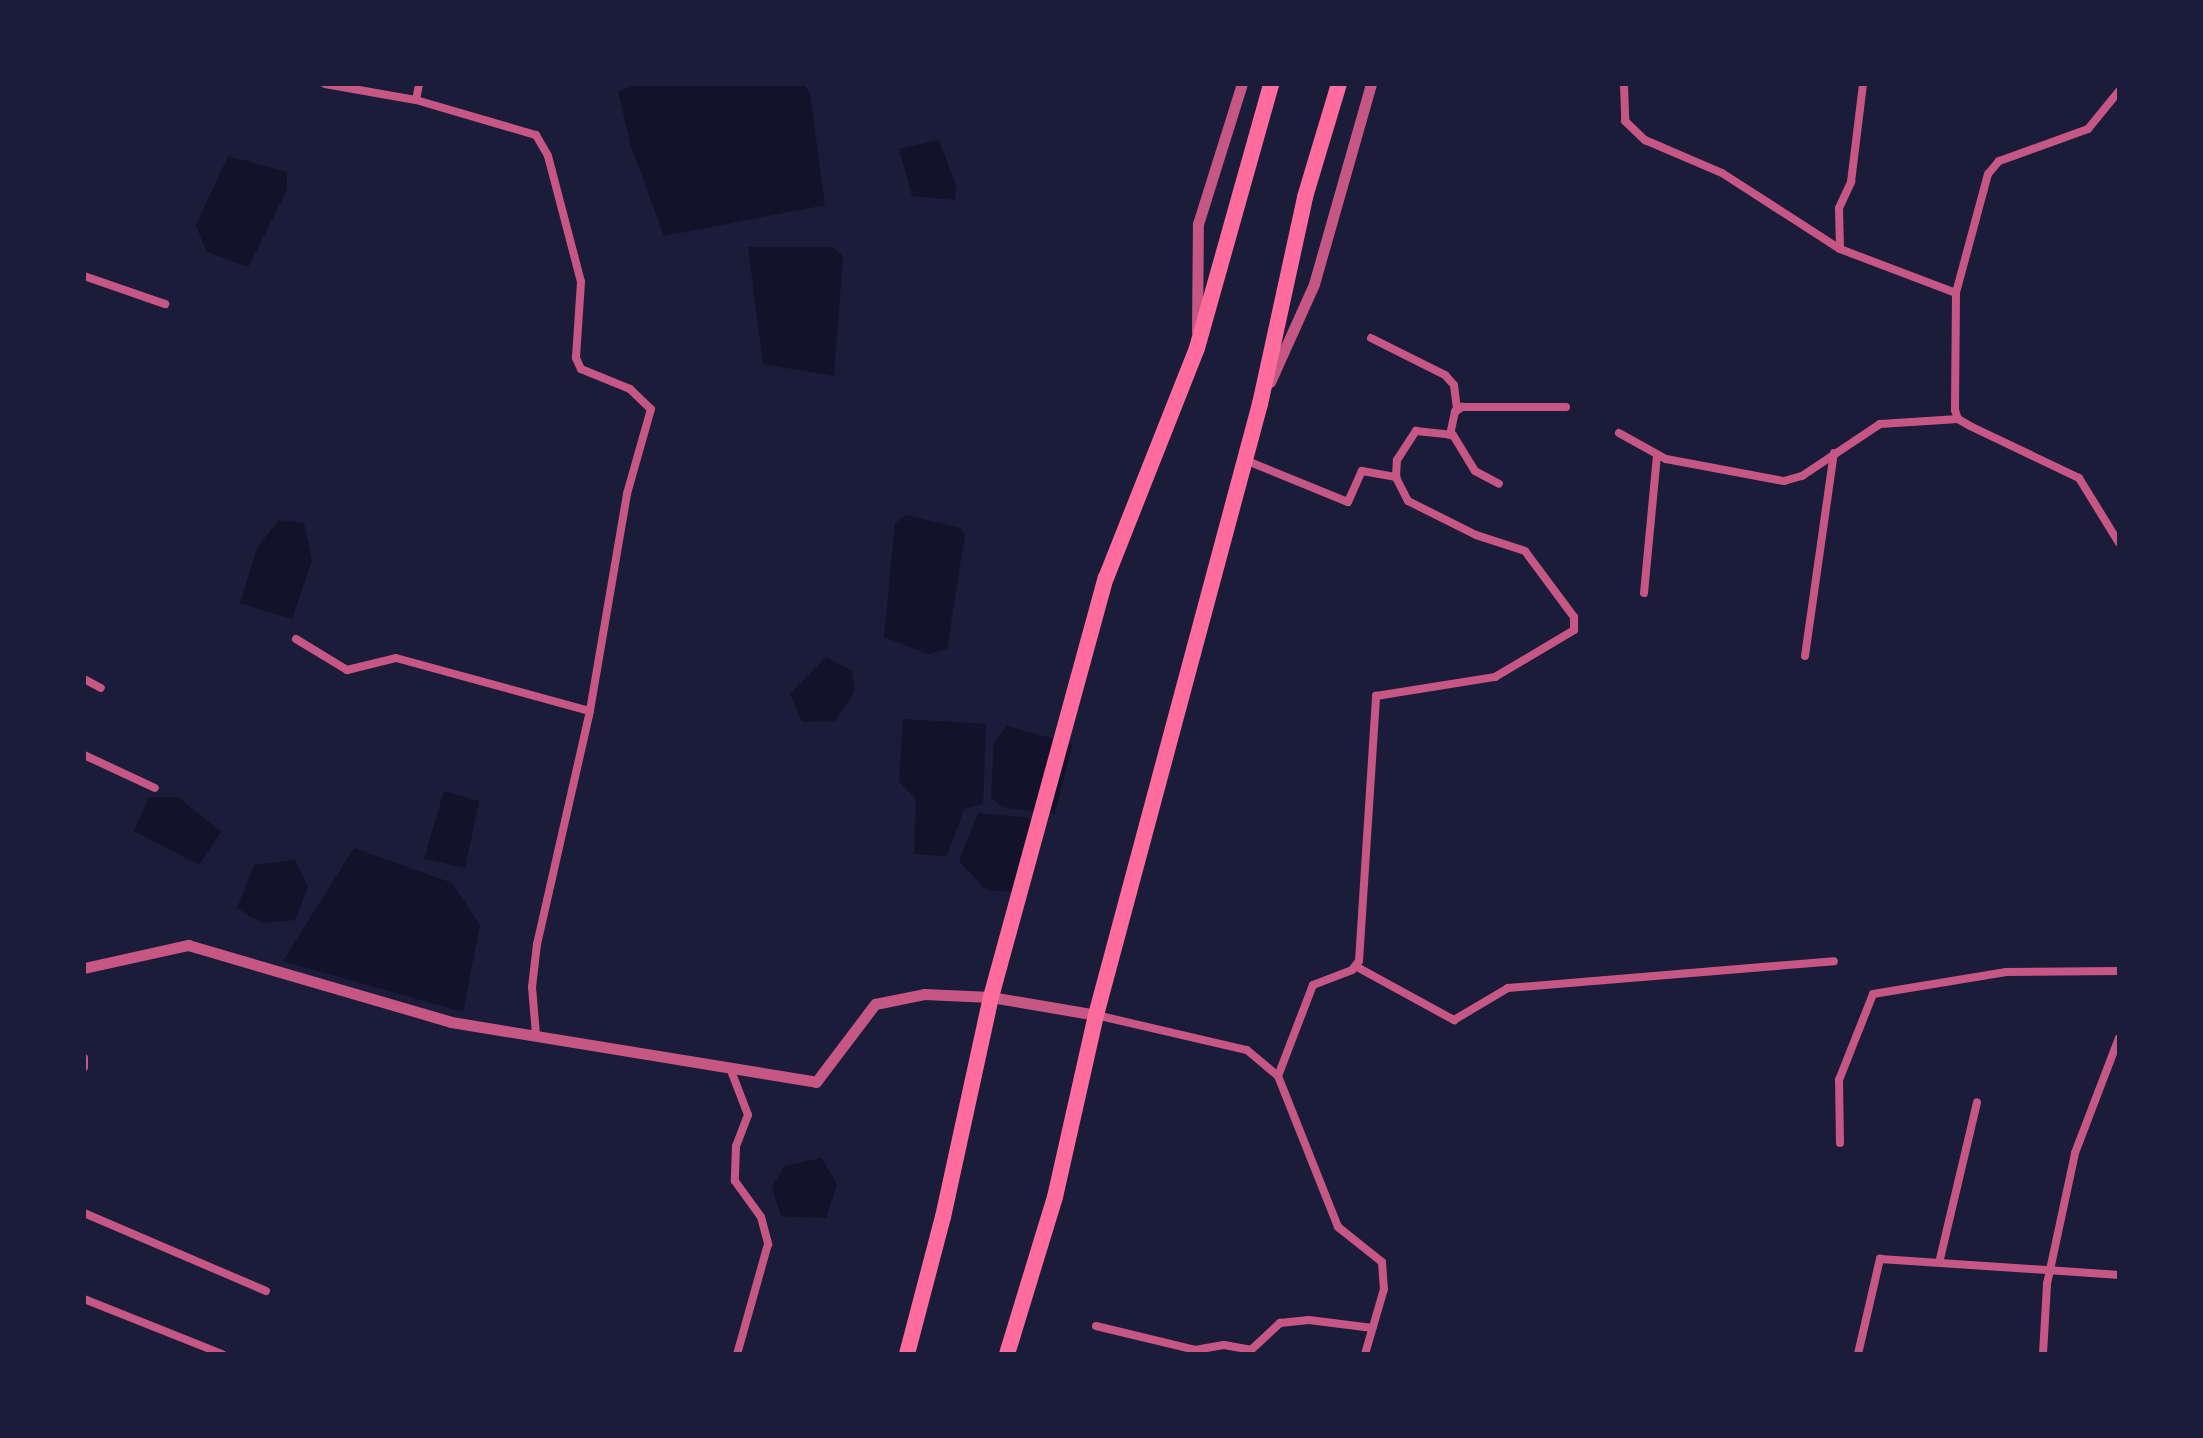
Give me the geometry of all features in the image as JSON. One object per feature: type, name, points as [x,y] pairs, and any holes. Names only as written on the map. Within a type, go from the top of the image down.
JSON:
[{"type":"highway","points":[[907,1354],[943,1217],[991,997],[1106,578],[1197,348],[1271,84]]},
{"type":"highway","points":[[1007,1354],[1055,1197],[1096,1015],[1260,404],[1305,197],[1339,84]]},
{"type":"street","points":[[325,84],[416,100],[536,135],[543,144],[581,282],[576,358],[581,369],[630,389],[651,409],[620,529],[590,711],[535,953],[536,1035]]},
{"type":"street","points":[[416,100],[419,84]]},
{"type":"street","points":[[1197,348],[1198,224],[1242,84]]},
{"type":"street","points":[[1260,404],[1314,284],[1371,84]]},
{"type":"street","points":[[1624,84],[1621,109],[1638,135],[1722,173],[1840,249],[1956,293]]},
{"type":"street","points":[[1840,249],[1839,208],[1851,182],[1863,84]]},
{"type":"street","points":[[1958,419],[1956,293],[1993,167],[2088,129],[2119,91]]},
{"type":"street","points":[[84,276],[165,304]]},
{"type":"street","points":[[1371,338],[1445,375],[1454,385],[1457,408],[1450,435]]},
{"type":"street","points":[[1457,408],[1566,407]]},
{"type":"street","points":[[1619,433],[1657,455],[1784,481],[1802,476],[1880,424],[1958,419],[2079,478],[2119,543]]},
{"type":"street","points":[[1357,967],[1376,696],[1495,677],[1574,630],[1576,624],[1525,551],[1476,535],[1408,501],[1396,477],[1397,460],[1410,435],[1425,431],[1450,435],[1459,441],[1475,471],[1499,484]]},
{"type":"street","points":[[1805,656],[1834,453]]},
{"type":"street","points":[[1644,593],[1657,455]]},
{"type":"street","points":[[1245,460],[1348,502],[1362,471],[1396,477]]},
{"type":"street","points":[[296,639],[347,670],[396,658],[590,711]]},
{"type":"street","points":[[84,679],[101,688]]},
{"type":"street","points":[[84,755],[155,788]]},
{"type":"street","points":[[84,968],[188,945],[451,1022],[816,1082],[875,1004],[924,994],[991,997],[1096,1015],[1247,1050],[1278,1076],[1338,1227],[1382,1262],[1384,1289],[1365,1354]]},
{"type":"street","points":[[1357,967],[1454,1020],[1508,988],[1834,961]]},
{"type":"street","points":[[1278,1076],[1313,985],[1357,967]]},
{"type":"street","points":[[1840,1143],[1839,1080],[1873,994],[2006,972],[2119,971]]},
{"type":"street","points":[[2043,1354],[2050,1267],[2075,1153],[2119,1038]]},
{"type":"street","points":[[84,1058],[84,1067]]},
{"type":"street","points":[[730,1068],[748,1115],[736,1146],[735,1181],[761,1217],[768,1244],[737,1354]]},
{"type":"street","points":[[1940,1259],[1977,1102]]},
{"type":"street","points":[[84,1213],[266,1291]]},
{"type":"street","points":[[1858,1354],[1880,1259],[1940,1259],[2119,1275]]},
{"type":"street","points":[[84,1299],[222,1354]]},
{"type":"street","points":[[1096,1326],[1195,1350],[1224,1345],[1251,1350],[1280,1323],[1309,1320],[1373,1328]]},
{"type":"shaded area","points":[[640,84],[804,84],[810,94],[825,205],[664,236],[630,143],[618,91]]},
{"type":"shaded area","points":[[939,140],[956,186],[955,200],[912,196],[899,149]]},
{"type":"shaded area","points":[[228,156],[287,172],[287,190],[248,267],[206,251],[196,225]]},
{"type":"shaded area","points":[[748,247],[833,247],[843,256],[834,376],[763,364]]},
{"type":"shaded area","points":[[906,515],[960,528],[965,535],[947,649],[928,654],[884,637],[895,523]]},
{"type":"shaded area","points":[[279,520],[304,523],[312,560],[292,619],[240,603],[257,548]]},
{"type":"shaded area","points":[[826,657],[852,671],[855,691],[835,721],[802,722],[790,694]]},
{"type":"shaded area","points":[[903,719],[986,724],[983,804],[964,809],[947,856],[914,854],[916,799],[899,782]]},
{"type":"shaded area","points":[[1007,726],[1072,744],[1055,814],[1001,807],[991,797],[994,743]]},
{"type":"shaded area","points":[[444,791],[479,801],[465,868],[424,859]]},
{"type":"shaded area","points":[[149,797],[178,797],[221,832],[199,865],[134,831]]},
{"type":"shaded area","points":[[978,813],[1028,818],[1040,831],[1016,892],[986,890],[959,861]]},
{"type":"shaded area","points":[[354,848],[452,883],[480,925],[463,1012],[283,961]]},
{"type":"shaded area","points":[[295,860],[308,886],[295,920],[262,923],[237,908],[254,865]]},
{"type":"shaded area","points":[[821,1158],[837,1184],[826,1218],[781,1216],[772,1188],[784,1166]]}]
